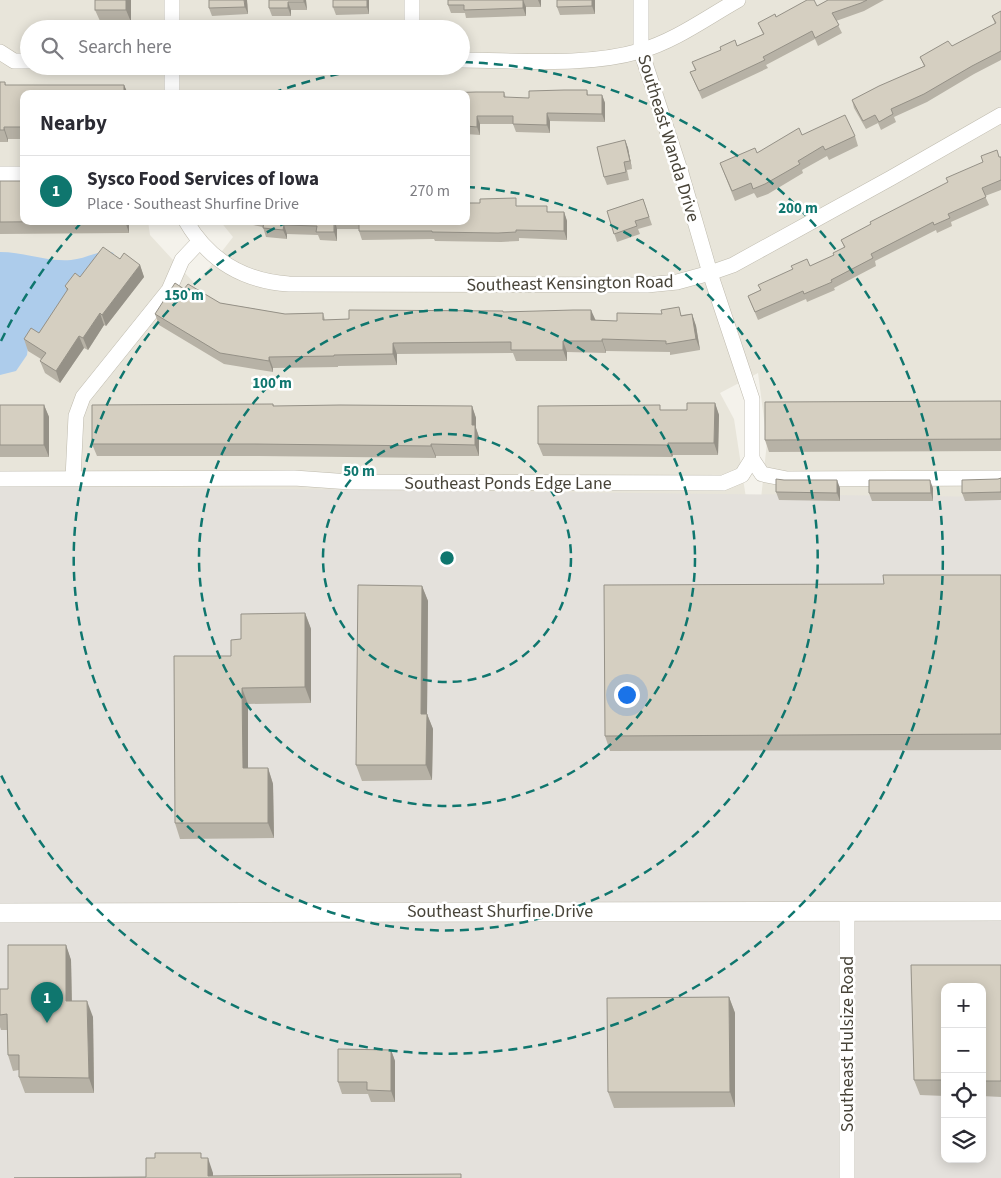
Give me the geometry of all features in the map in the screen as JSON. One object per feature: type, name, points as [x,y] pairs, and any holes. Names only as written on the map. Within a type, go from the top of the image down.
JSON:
[{"type":"street","points":[[172,0],[172,20]]},
{"type":"street","points":[[412,0],[412,20]]},
{"type":"street","name":"Southeast Wanda Drive","points":[[641,0],[641,50],[681,173],[710,273]]},
{"type":"street","points":[[470,60],[593,59],[641,50],[672,38],[738,0]]},
{"type":"street","points":[[0,52],[14,61],[20,61]]},
{"type":"street","points":[[172,75],[172,90]]},
{"type":"street","name":"Southeast Kensington Road","points":[[188,225],[199,242],[230,268],[270,283],[646,284],[678,282],[733,265],[1001,115]]},
{"type":"street","points":[[0,174],[20,174]]},
{"type":"street","points":[[74,478],[76,416],[83,397],[169,290],[182,260],[199,242]]},
{"type":"street","points":[[710,273],[752,399],[752,459],[762,474],[787,479],[1001,478]]},
{"type":"street","name":"Southeast Ponds Edge Lane","points":[[0,479],[294,478],[350,482],[723,483],[742,475],[752,459]]},
{"type":"street","name":"Southeast Hulsize Road","points":[[847,911],[847,1178]]},
{"type":"street","name":"Southeast Shurfine Drive","points":[[0,913],[1001,911]]},
{"type":"shaded area","points":[[0,0],[1001,0],[1001,500],[761,499],[767,442],[758,373],[720,393],[734,419],[746,498],[0,487]]},
{"type":"shaded area","points":[[0,486],[1001,497],[1001,1178],[0,1178]]},
{"type":"water","points":[[106,251],[114,253],[101,264],[38,334],[28,347],[27,355],[16,371],[0,375],[0,252],[62,260],[75,259]]},
{"type":"building","points":[[95,0],[126,0],[126,10],[95,10]]},
{"type":"building","points":[[209,0],[244,0],[245,7],[209,8]]},
{"type":"building","points":[[269,0],[304,0],[304,2],[288,2],[288,8],[269,8]]},
{"type":"building","points":[[333,0],[367,0],[367,7],[333,7]]},
{"type":"building","points":[[448,0],[523,0],[523,8],[464,10],[464,5],[448,5]]},
{"type":"building","points":[[557,0],[592,0],[592,6],[557,7]]},
{"type":"building","points":[[807,0],[814,0],[817,6],[828,0],[867,0],[832,13],[839,25],[815,38],[812,31],[763,57],[765,60],[699,91],[690,72],[696,70],[692,62],[721,50],[720,47],[735,40],[737,46],[764,34],[758,23],[775,14],[776,17]]},
{"type":"building","points":[[1001,11],[1001,51],[924,94],[891,109],[893,114],[879,122],[875,115],[863,121],[852,100],[925,66],[920,57],[948,41],[952,46],[996,23],[992,16]]},
{"type":"building","points":[[0,82],[5,82],[5,85],[124,85],[124,90],[20,90],[20,127],[4,127],[4,130],[0,130]]},
{"type":"building","points":[[587,90],[587,95],[602,95],[602,114],[547,113],[547,125],[513,124],[513,116],[477,116],[477,127],[470,126],[470,92],[504,92],[504,97],[529,98],[529,91]]},
{"type":"building","points":[[845,115],[855,136],[825,150],[823,146],[798,161],[800,164],[765,184],[753,189],[751,183],[732,191],[720,163],[755,148],[757,153],[799,128],[802,135]]},
{"type":"building","points":[[625,140],[630,161],[624,162],[626,172],[604,177],[597,147]]},
{"type":"building","points":[[997,150],[999,157],[1001,157],[1001,180],[982,188],[986,197],[948,214],[950,218],[934,225],[933,222],[871,254],[873,258],[831,280],[832,282],[804,294],[803,291],[755,312],[748,296],[761,290],[758,285],[793,269],[791,266],[807,259],[810,266],[834,255],[833,253],[845,247],[841,240],[871,224],[870,222],[948,182],[946,178],[983,162],[981,156]]},
{"type":"building","points":[[0,181],[20,181],[20,222],[0,222]]},
{"type":"building","points":[[516,198],[516,206],[547,206],[547,212],[564,212],[564,231],[516,230],[516,232],[498,233],[359,231],[359,225],[470,225],[470,203],[480,203],[480,199]]},
{"type":"building","points":[[643,199],[649,217],[635,221],[637,226],[614,234],[607,211]]},
{"type":"building","points":[[263,225],[284,225],[283,230],[263,228]]},
{"type":"building","points":[[284,225],[334,225],[334,232],[316,232],[317,226]]},
{"type":"building","points":[[103,247],[120,259],[124,253],[140,265],[102,315],[100,313],[83,338],[79,336],[56,371],[40,361],[46,353],[24,339],[31,328],[39,333],[68,289],[65,286],[75,273],[80,277]]},
{"type":"building","points":[[175,283],[184,289],[188,284],[220,303],[285,314],[323,313],[323,320],[349,319],[349,310],[503,312],[591,310],[591,320],[617,321],[617,313],[662,314],[661,310],[679,307],[681,316],[692,314],[696,339],[666,344],[666,341],[602,339],[602,341],[563,341],[563,350],[511,350],[511,342],[393,343],[393,354],[269,357],[269,361],[220,353],[155,314]]},
{"type":"building","points":[[1001,401],[1001,439],[765,440],[765,402]]},
{"type":"building","points":[[687,403],[715,403],[714,443],[668,443],[668,445],[538,444],[538,406],[660,405],[660,410],[687,410]]},
{"type":"building","points":[[273,404],[273,406],[472,406],[472,425],[475,425],[475,445],[92,444],[92,405]]},
{"type":"building","points":[[0,405],[44,405],[44,445],[0,445]]},
{"type":"building","points":[[1001,478],[1001,492],[962,493],[962,480]]},
{"type":"building","points":[[776,479],[837,480],[837,493],[776,492]]},
{"type":"building","points":[[869,480],[930,480],[931,493],[869,493]]},
{"type":"building","points":[[883,575],[1001,575],[1001,734],[605,736],[604,585],[884,584]]},
{"type":"building","points":[[358,585],[422,586],[421,714],[427,714],[426,765],[356,765]]},
{"type":"building","points":[[305,613],[305,687],[242,688],[243,768],[268,768],[268,823],[175,823],[174,656],[231,656],[231,640],[241,639],[241,614]]},
{"type":"building","points":[[8,945],[66,945],[66,1001],[87,1001],[89,1078],[19,1077],[19,1055],[8,1055],[7,1014],[0,1015],[0,989],[8,989]]},
{"type":"building","points":[[911,965],[1001,965],[1001,1081],[986,1081],[986,983],[941,983],[941,1080],[914,1080]]},
{"type":"building","points":[[729,997],[730,1092],[608,1092],[607,998]]},
{"type":"building","points":[[338,1049],[391,1050],[391,1091],[367,1090],[367,1082],[338,1082]]},
{"type":"building","points":[[155,1153],[201,1153],[201,1158],[208,1158],[208,1176],[461,1174],[461,1178],[14,1178],[146,1177],[146,1158],[155,1158]]},
{"type":"place","name":"Sysco Food Services of Iowa","points":[[47,1023]]}]
